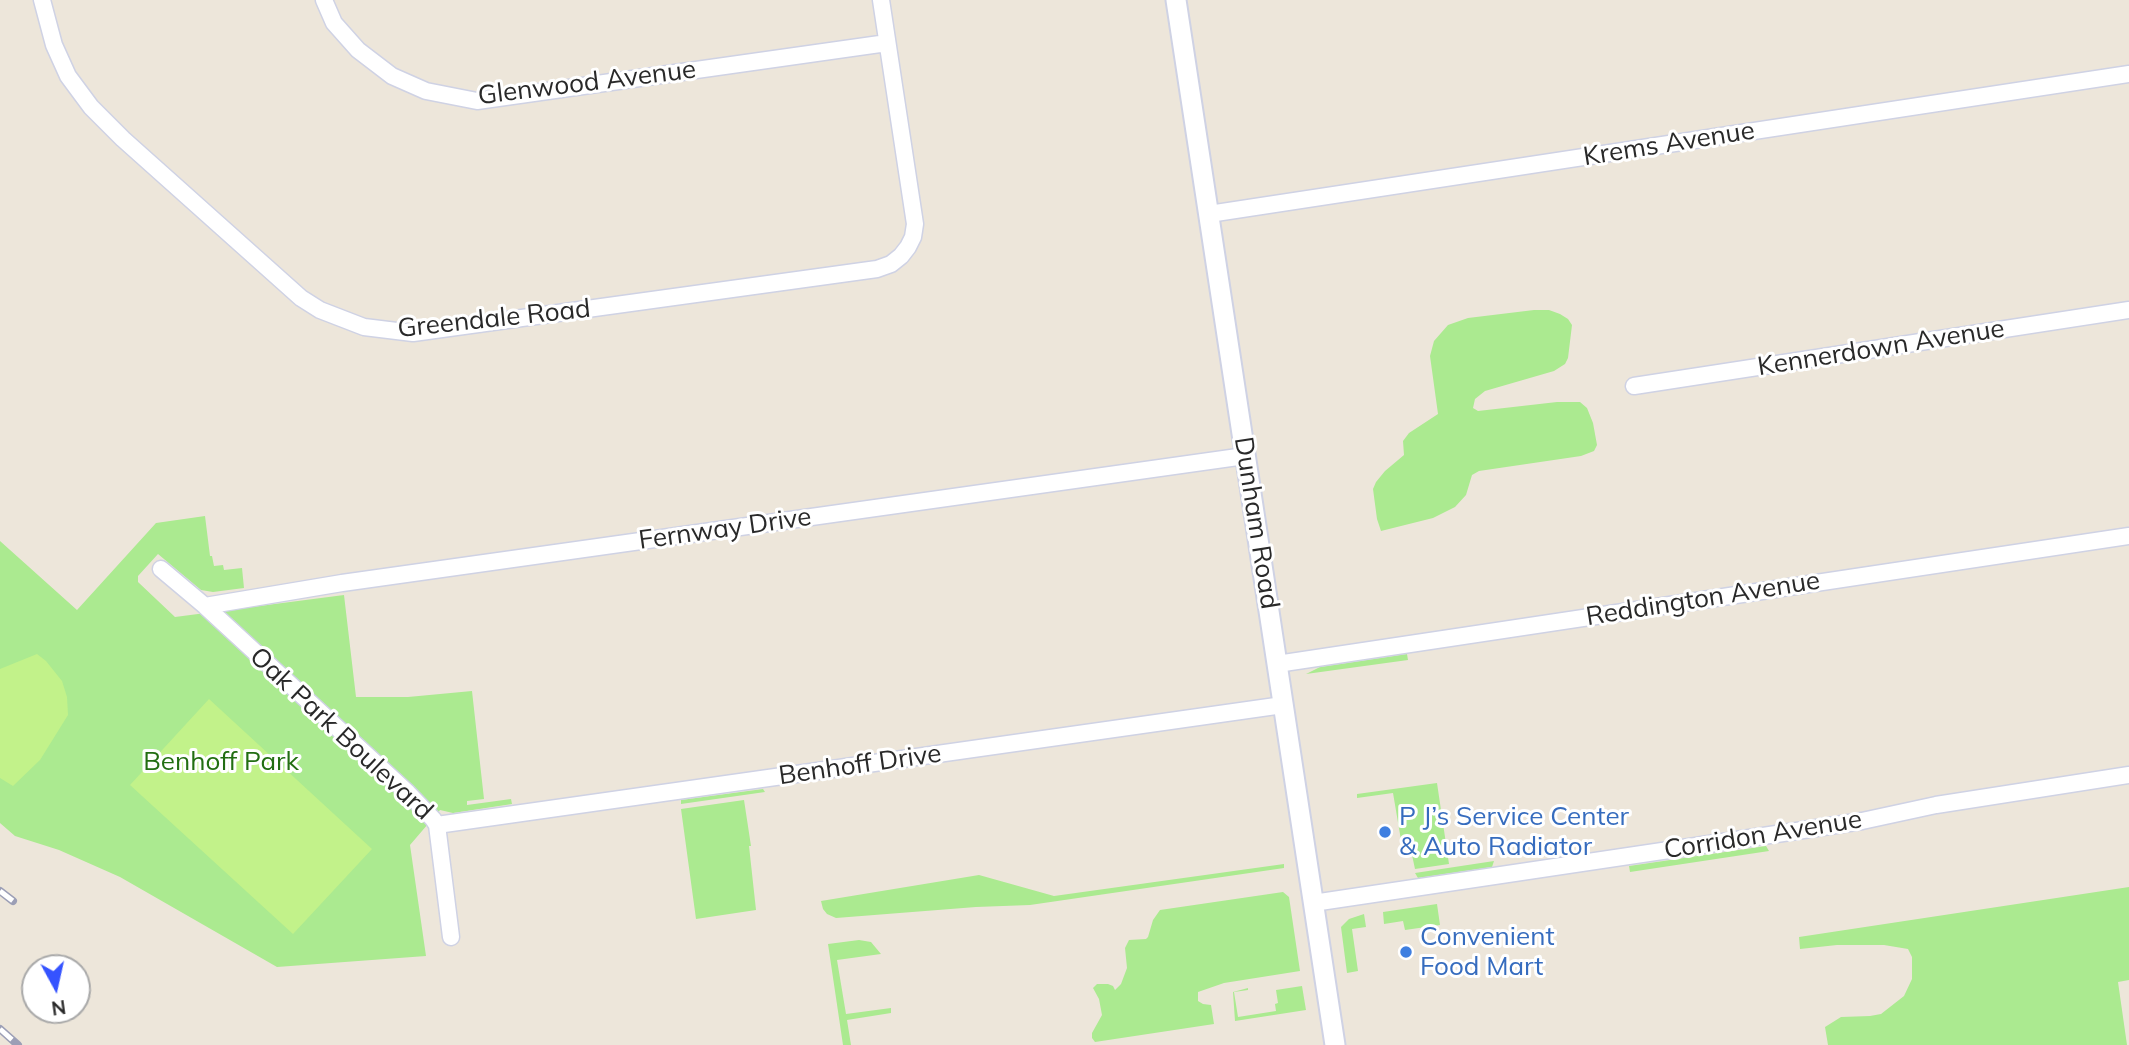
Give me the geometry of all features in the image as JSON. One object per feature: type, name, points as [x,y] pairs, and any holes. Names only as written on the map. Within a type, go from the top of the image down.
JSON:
[{"type":"street","name":"Greendale Road","points":[[41,0],[54,45],[68,76],[78,93],[104,122],[301,298],[320,310],[364,327],[413,333],[877,269],[891,264],[901,256],[913,237],[915,224],[887,43]]},
{"type":"street","name":"Glenwood Avenue","points":[[324,0],[334,23],[358,50],[392,76],[426,91],[477,101],[887,43]]},
{"type":"street","points":[[881,0],[887,43]]},
{"type":"street","name":"Dunham Road","points":[[1176,0],[1335,1045]]},
{"type":"street","name":"Krems Avenue","points":[[1209,214],[2129,74]]},
{"type":"street","name":"Kennerdown Avenue","points":[[1634,386],[2129,310]]},
{"type":"street","name":"Fernway Drive","points":[[205,606],[342,583],[1245,456]]},
{"type":"street","name":"Reddington Avenue","points":[[1277,664],[2129,536]]},
{"type":"street","name":"Oak Park Boulevard","points":[[161,569],[205,606],[408,793],[437,825],[451,937]]},
{"type":"street","name":"Benhoff Drive","points":[[437,825],[1283,705]]},
{"type":"street","name":"Corridon Avenue","points":[[1313,903],[1810,829],[1949,803],[2129,775]]},
{"type":"green space","points":[[1549,310],[1560,314],[1572,325],[1565,364],[1554,371],[1485,391],[1475,399],[1473,408],[1478,411],[1580,402],[1587,408],[1593,423],[1597,445],[1594,451],[1581,456],[1479,471],[1472,475],[1466,495],[1455,507],[1433,518],[1381,531],[1373,489],[1376,482],[1404,455],[1403,441],[1409,433],[1438,414],[1430,356],[1434,341],[1448,325],[1468,318]]},
{"type":"green space","name":"Benhoff Park","points":[[205,516],[210,556],[214,566],[223,565],[224,570],[242,568],[244,588],[213,592],[201,590],[158,554],[138,576],[138,582],[175,617],[344,595],[356,697],[408,697],[472,691],[484,799],[467,801],[467,805],[511,799],[512,804],[453,813],[440,810],[410,845],[426,956],[277,967],[120,877],[59,850],[15,836],[0,823],[0,541],[77,610],[156,523]]},
{"type":"green space","points":[[37,654],[62,681],[67,697],[68,715],[40,760],[13,786],[0,778],[0,669]]},
{"type":"green space","points":[[1407,654],[1408,660],[1306,674],[1320,667]]},
{"type":"green space","points":[[209,699],[372,849],[293,934],[130,785]]},
{"type":"green space","points":[[1437,783],[1449,864],[1415,869],[1412,855],[1401,840],[1393,793],[1357,798],[1357,794]]},
{"type":"green space","points":[[763,789],[765,792],[681,804],[681,800]]},
{"type":"green space","points":[[744,800],[756,910],[696,919],[681,809]]},
{"type":"green space","points":[[1766,846],[1769,851],[1630,872],[1629,866]]},
{"type":"green space","points":[[1494,861],[1492,867],[1418,878],[1415,873]]},
{"type":"green space","points":[[1284,864],[1284,868],[1030,905],[836,918],[827,914],[821,901],[979,875],[1054,896]]},
{"type":"green space","points":[[2129,887],[2129,980],[2118,982],[2127,1045],[1828,1045],[1825,1027],[1841,1017],[1881,1014],[1904,996],[1912,979],[1912,957],[1908,949],[1884,945],[1837,945],[1800,949],[1799,937]]},
{"type":"green space","points":[[1283,892],[1289,897],[1300,971],[1224,983],[1198,992],[1198,1001],[1211,1005],[1214,1024],[1095,1042],[1092,1033],[1102,1015],[1099,999],[1093,988],[1097,984],[1108,984],[1115,990],[1121,984],[1127,968],[1125,948],[1129,940],[1146,939],[1160,910]]},
{"type":"green space","points":[[1437,904],[1440,925],[1405,930],[1403,921],[1384,924],[1383,912]]},
{"type":"green space","points":[[1364,914],[1366,927],[1352,929],[1358,971],[1347,973],[1341,927],[1349,919]]},
{"type":"green space","points":[[859,940],[871,942],[881,954],[837,960],[846,1014],[891,1008],[891,1013],[847,1020],[851,1045],[843,1045],[828,944]]},
{"type":"green space","points":[[1302,986],[1306,1010],[1235,1021],[1233,992],[1248,988],[1234,992],[1238,1017],[1276,1011],[1276,990]]},
{"type":"railway","points":[[0,891],[13,901]]},
{"type":"railway","points":[[0,1029],[18,1045]]},
{"type":"place","name":"P J’s Service Center & Auto Radiator","points":[[1385,832]]},
{"type":"place","name":"Convenient Food Mart","points":[[1406,952]]}]
